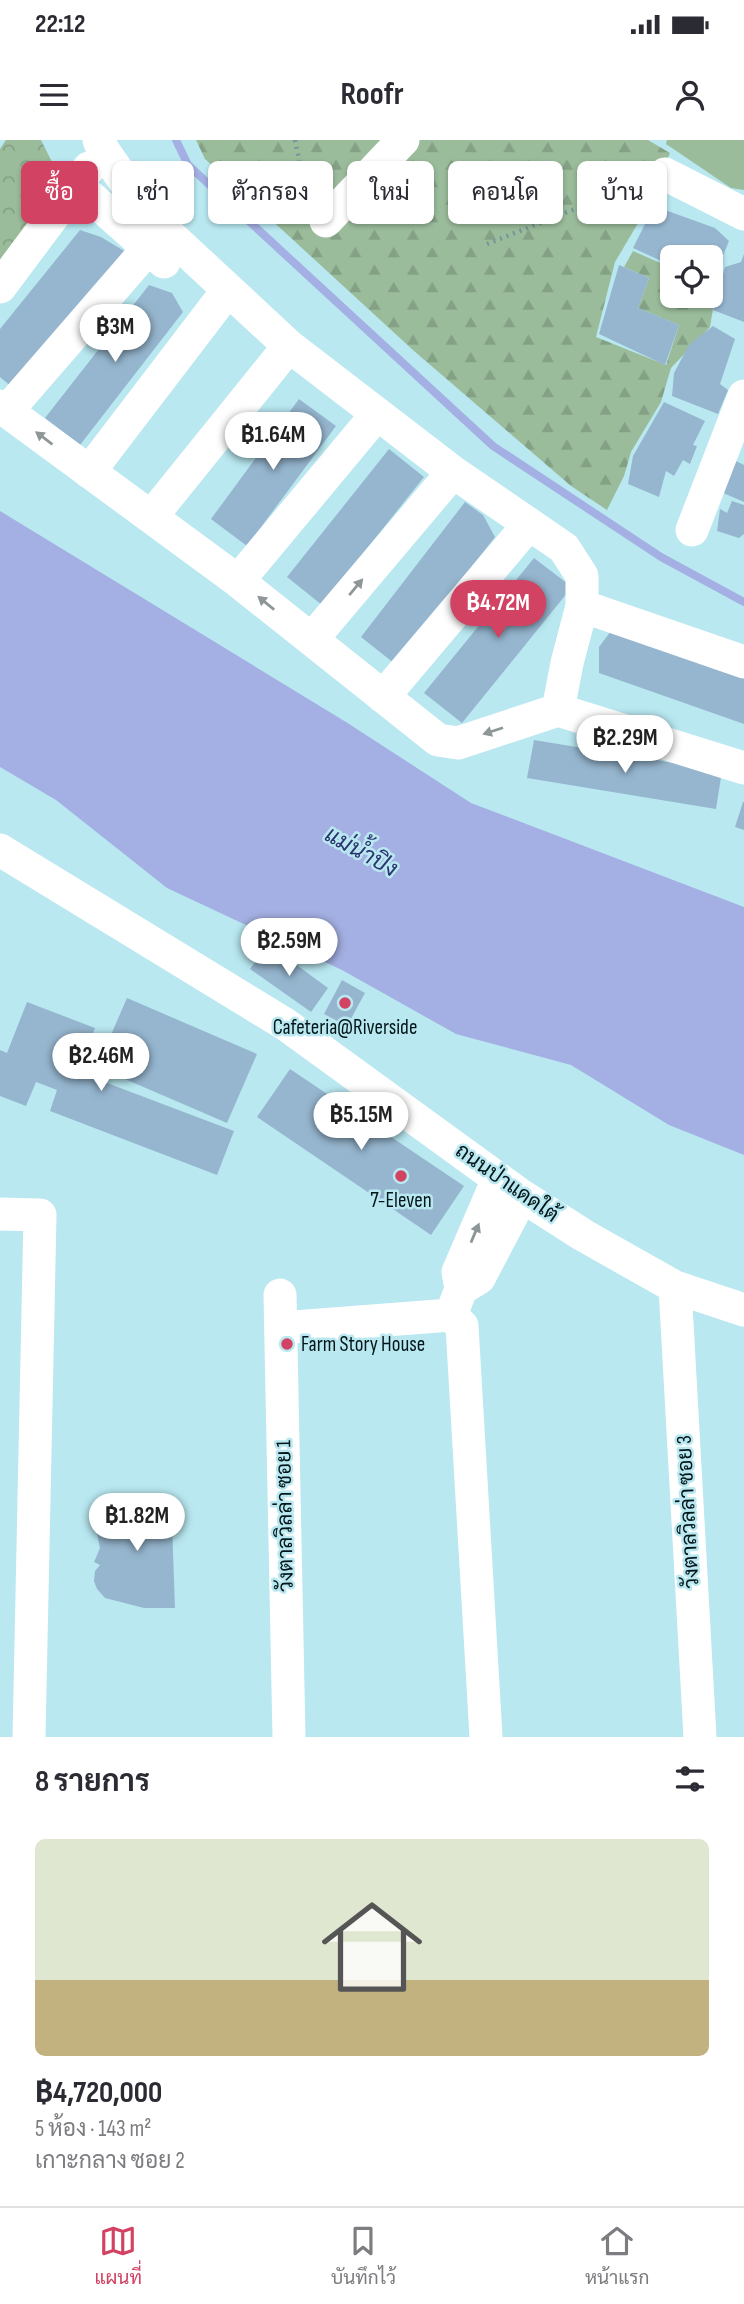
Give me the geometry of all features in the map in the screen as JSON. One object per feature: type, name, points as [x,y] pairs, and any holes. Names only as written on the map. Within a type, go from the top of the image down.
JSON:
[{"type":"street","points":[[333,214],[403,140]]},
{"type":"street","points":[[91,161],[101,145],[137,199],[156,239]]},
{"type":"street","points":[[667,176],[744,214]]},
{"type":"street","points":[[98,200],[156,239],[222,298],[453,471],[564,548],[582,576],[582,606],[558,710]]},
{"type":"street","points":[[0,287],[47,224]]},
{"type":"street","points":[[156,239],[4,408],[238,581],[438,740],[458,743],[558,710],[744,768]]},
{"type":"street","points":[[89,472],[222,298]]},
{"type":"street","points":[[151,517],[289,346]]},
{"type":"street","points":[[692,530],[744,396]]},
{"type":"street","points":[[238,581],[377,414]]},
{"type":"street","points":[[312,639],[453,471]]},
{"type":"street","points":[[383,697],[529,524]]},
{"type":"street","points":[[582,606],[744,662]]},
{"type":"street","name":"ถนนป่าแดดใต้","points":[[0,850],[285,1024],[510,1187],[583,1235],[675,1287],[744,1310]]},
{"type":"street","points":[[486,1737],[458,1310],[479,1278],[510,1187]]},
{"type":"street","points":[[0,1213],[40,1215],[29,1737]]},
{"type":"street","name":"วังตาลวิลล่า ซอย 3","points":[[675,1287],[700,1737]]},
{"type":"street","name":"วังตาลวิลล่า ซอย 1","points":[[280,1295],[289,1737]]},
{"type":"street","points":[[281,1328],[458,1310]]},
{"type":"path","points":[[295,140],[299,161]]},
{"type":"path","points":[[488,244],[577,209]]},
{"type":"green space","points":[[6,140],[41,140],[52,161],[21,161],[21,224],[28,224],[0,262],[0,149]]},
{"type":"green space","points":[[196,140],[648,140],[670,153],[667,161],[577,161],[577,224],[638,224],[615,262],[596,337],[666,365],[679,325],[638,308],[649,278],[624,267],[633,251],[660,263],[660,308],[713,308],[710,327],[671,368],[661,402],[631,452],[624,476],[607,510],[571,486],[414,351],[276,224],[333,224],[333,161],[208,162]]},
{"type":"green space","points":[[667,140],[744,140],[744,190],[731,188],[666,144]]},
{"type":"water","name":"แม่น้ำปิง","points":[[0,511],[346,722],[471,803],[744,907],[744,1155],[669,1125],[571,1065],[456,1034],[342,970],[167,888],[56,800],[0,767]]},
{"type":"building","points":[[667,211],[715,228],[729,241],[723,256],[723,245],[660,245],[660,260],[633,248],[645,224],[667,224]]},
{"type":"building","points":[[80,230],[101,237],[126,252],[14,389],[0,377],[0,329]]},
{"type":"building","points":[[744,254],[744,322],[713,310],[723,308],[725,267],[741,262]]},
{"type":"building","points":[[619,265],[649,278],[638,308],[679,325],[665,365],[599,334]]},
{"type":"building","points":[[149,285],[172,293],[183,312],[80,445],[45,418]]},
{"type":"building","points":[[713,326],[735,339],[720,384],[728,390],[718,414],[672,396],[674,373],[689,345]]},
{"type":"building","points":[[299,399],[336,426],[247,546],[211,519]]},
{"type":"building","points":[[664,402],[705,421],[693,445],[697,446],[690,464],[683,460],[674,476],[666,471],[659,497],[628,484],[633,456]]},
{"type":"building","points":[[389,449],[424,477],[322,605],[287,577]]},
{"type":"building","points":[[734,460],[744,465],[744,502],[721,492]]},
{"type":"building","points":[[732,501],[744,505],[744,534],[739,538],[717,531],[720,509],[727,513]]},
{"type":"building","points":[[465,502],[483,515],[495,537],[395,664],[361,637]]},
{"type":"building","points":[[534,558],[572,587],[462,723],[424,693]]},
{"type":"building","points":[[611,631],[744,672],[744,724],[599,673],[599,647]]},
{"type":"building","points":[[534,740],[722,771],[716,809],[527,778]]},
{"type":"building","points":[[744,802],[744,830],[735,827]]},
{"type":"building","points":[[268,944],[328,988],[311,1012],[250,969]]},
{"type":"building","name":"Cafeteria@Riverside","points":[[342,980],[365,993],[347,1026],[324,1014]]},
{"type":"building","points":[[127,998],[257,1054],[227,1123],[97,1067]]},
{"type":"building","points":[[27,1002],[95,1028],[78,1072],[234,1131],[217,1175],[50,1111],[57,1090],[36,1082],[26,1106],[0,1096],[0,1050],[7,1053]]},
{"type":"building","points":[[290,1069],[464,1186],[431,1235],[257,1117]]},
{"type":"building","points":[[134,1496],[171,1496],[175,1608],[144,1608],[105,1598],[94,1581],[95,1571],[100,1565],[94,1562],[100,1548],[96,1529],[104,1511]]},
{"type":"waterway","points":[[176,140],[188,165],[493,446],[661,557],[744,602]]},
{"type":"place","name":"Cafeteria@Riverside","points":[[345,1003]]},
{"type":"place","name":"7-Eleven","points":[[401,1176]]},
{"type":"place","name":"Farm Story House","points":[[287,1344]]}]
